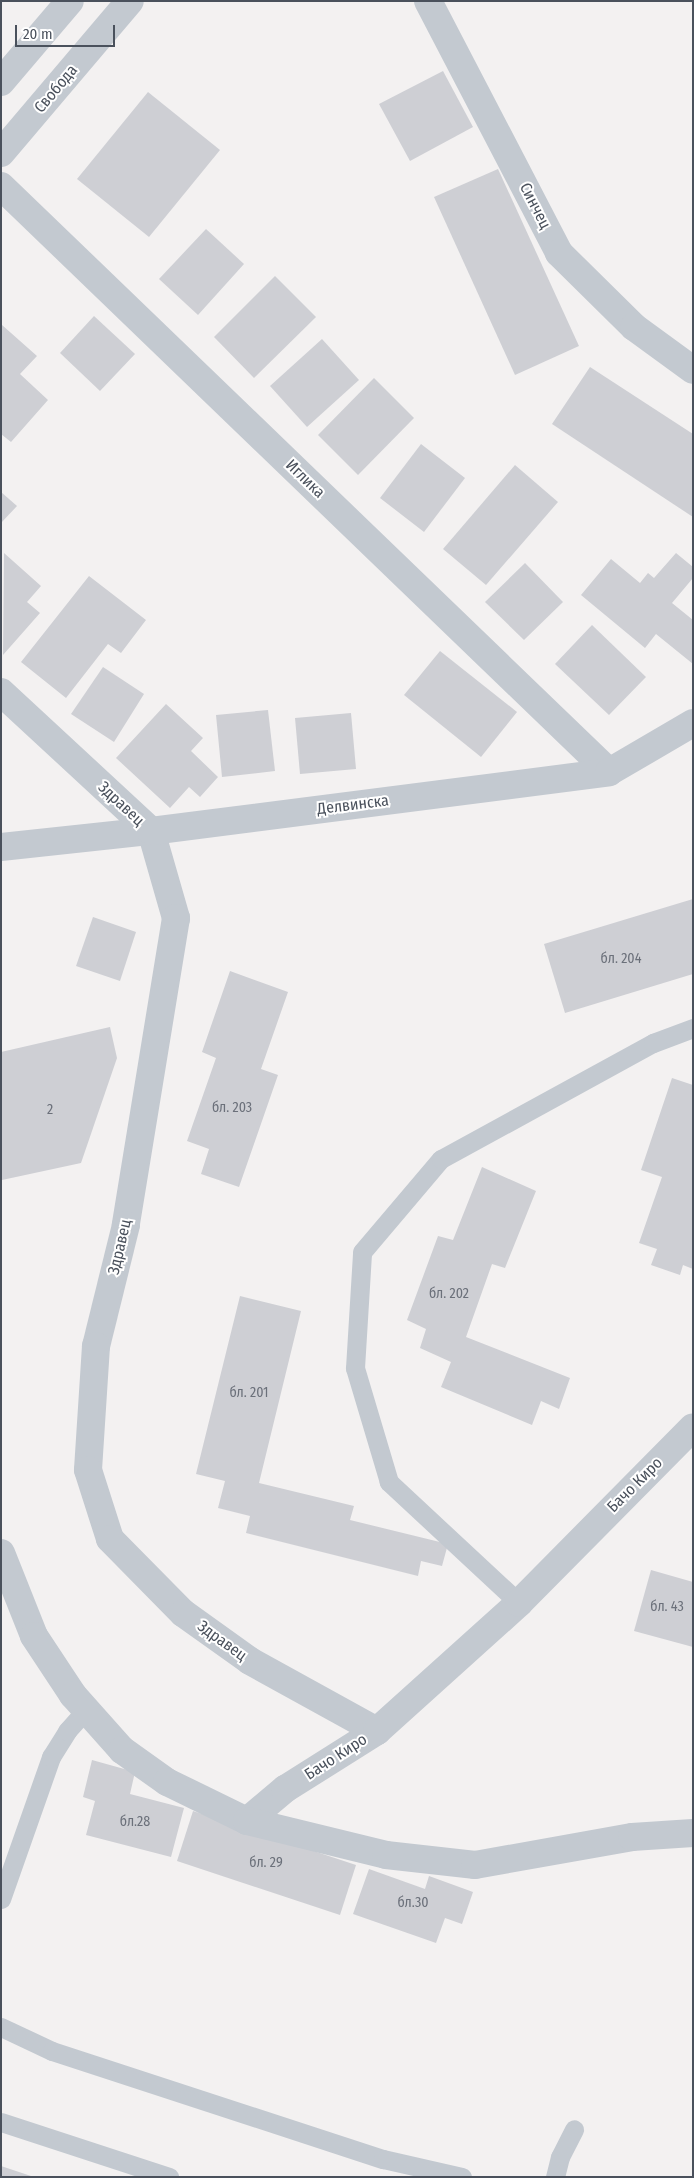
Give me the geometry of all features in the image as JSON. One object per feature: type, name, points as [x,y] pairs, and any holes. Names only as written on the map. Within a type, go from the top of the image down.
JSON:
[{"type":"street","points":[[1,82],[70,1]]},
{"type":"street","name":"Свобода","points":[[1,153],[130,1]]},
{"type":"street","name":"Синчец","points":[[428,1],[559,253],[634,327],[693,370]]},
{"type":"street","name":"Иглика","points":[[1,186],[609,772]]},
{"type":"street","name":"Здравец","points":[[1,692],[151,832],[176,918],[126,1225],[96,1346],[88,1470],[110,1539],[183,1613],[250,1661],[377,1731]]},
{"type":"street","name":"Делвинска","points":[[1,848],[151,832],[609,772],[693,723]]},
{"type":"street","name":"Бачо Киро","points":[[247,1821],[286,1789],[377,1731],[519,1603],[693,1427]]},
{"type":"street","points":[[1,1553],[34,1636],[86,1710],[122,1750],[167,1782],[247,1821],[386,1855],[475,1865],[632,1837],[693,1832]]},
{"type":"lane","points":[[519,1603],[390,1482],[356,1368],[362,1252],[441,1159],[653,1043],[693,1028]]},
{"type":"lane","points":[[1,1899],[51,1757],[67,1731],[86,1710]]},
{"type":"lane","points":[[1,2027],[52,2051],[317,2138],[383,2159],[462,2177]]},
{"type":"lane","points":[[1,2122],[169,2177]]},
{"type":"lane","points":[[555,2177],[560,2157],[574,2129]]},
{"type":"building","points":[[443,71],[473,127],[410,161],[379,104]]},
{"type":"building","points":[[148,92],[220,150],[149,237],[77,179]]},
{"type":"building","points":[[498,169],[579,346],[515,375],[434,197]]},
{"type":"building","points":[[206,229],[244,264],[198,315],[159,279]]},
{"type":"building","points":[[275,276],[316,317],[254,378],[214,337]]},
{"type":"building","points":[[94,316],[135,354],[100,391],[60,353]]},
{"type":"building","points":[[2,325],[37,356],[20,374],[48,400],[11,442],[1,434]]},
{"type":"building","points":[[322,339],[359,380],[307,427],[270,386]]},
{"type":"building","points":[[590,367],[693,434],[693,517],[552,424]]},
{"type":"building","points":[[374,378],[414,418],[358,475],[318,435]]},
{"type":"building","points":[[421,444],[465,478],[424,532],[380,498]]},
{"type":"building","points":[[515,465],[558,502],[486,585],[443,549]]},
{"type":"building","points":[[1,492],[17,506],[1,523]]},
{"type":"building","points":[[4,553],[41,586],[27,602],[40,613],[3,655]]},
{"type":"building","points":[[676,553],[693,567],[693,578],[672,603],[693,620],[693,664],[656,634],[645,648],[581,595],[611,559],[640,583],[648,573],[654,578]]},
{"type":"building","points":[[525,563],[563,602],[524,640],[485,602]]},
{"type":"building","points":[[89,576],[146,620],[121,653],[108,644],[66,698],[21,662]]},
{"type":"building","points":[[592,625],[646,677],[609,715],[555,664]]},
{"type":"building","points":[[440,651],[517,712],[481,757],[404,695]]},
{"type":"building","points":[[103,667],[144,694],[114,742],[71,714]]},
{"type":"building","points":[[166,704],[203,738],[191,751],[218,777],[200,797],[189,787],[170,808],[116,758]]},
{"type":"building","points":[[268,710],[275,771],[222,777],[216,715]]},
{"type":"building","points":[[351,713],[356,769],[300,774],[295,718]]},
{"type":"building","points":[[693,899],[693,974],[565,1013],[544,944]]},
{"type":"building","points":[[93,917],[136,932],[120,981],[76,966]]},
{"type":"building","points":[[230,971],[288,992],[261,1069],[278,1075],[239,1187],[201,1174],[209,1149],[187,1141],[216,1058],[202,1052]]},
{"type":"building","points":[[110,1027],[117,1058],[81,1163],[2,1180],[1,1052]]},
{"type":"building","points":[[672,1078],[693,1085],[693,1269],[683,1265],[680,1275],[651,1265],[657,1249],[639,1243],[662,1177],[641,1170]]},
{"type":"building","points":[[482,1167],[536,1191],[505,1268],[492,1264],[466,1337],[570,1378],[559,1409],[541,1401],[532,1425],[441,1387],[451,1362],[420,1348],[426,1329],[407,1320],[438,1236],[453,1240]]},
{"type":"building","points":[[240,1296],[301,1311],[259,1483],[354,1506],[350,1520],[448,1544],[442,1566],[421,1561],[418,1576],[246,1533],[250,1516],[218,1508],[225,1481],[196,1474]]},
{"type":"building","points":[[651,1570],[693,1582],[693,1647],[634,1631]]},
{"type":"building","points":[[92,1760],[135,1772],[130,1794],[184,1808],[171,1857],[86,1835],[95,1801],[83,1797]]},
{"type":"building","points":[[193,1811],[356,1865],[340,1915],[177,1861]]},
{"type":"building","points":[[369,1869],[425,1889],[429,1876],[473,1892],[462,1924],[445,1918],[436,1943],[353,1914]]},
{"type":"building","points":[[1,2166],[31,2176],[31,2177],[1,2177]]}]
